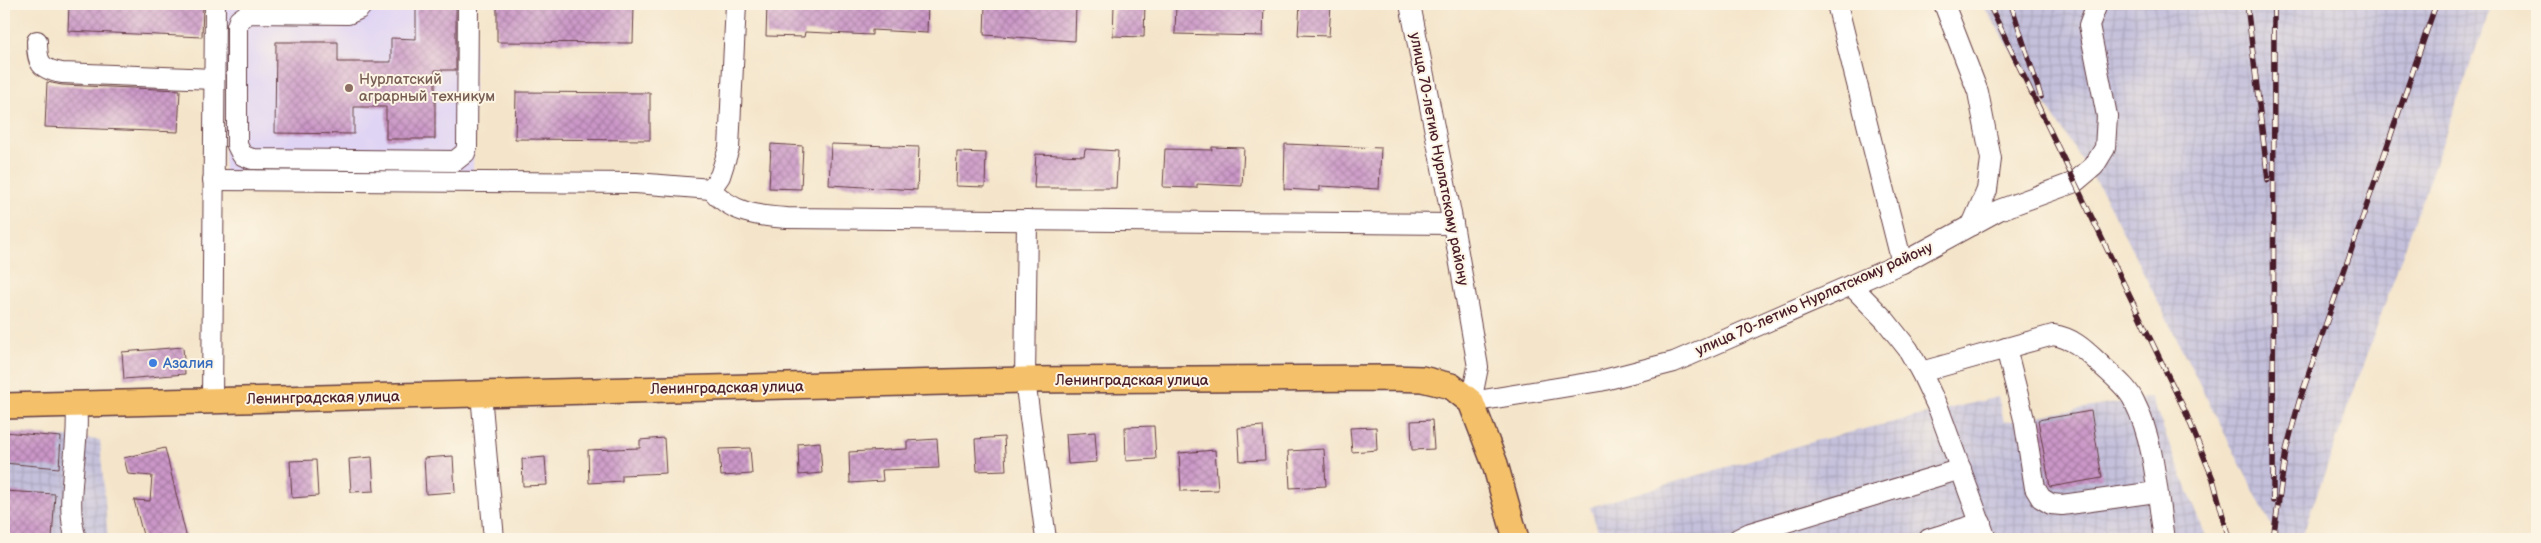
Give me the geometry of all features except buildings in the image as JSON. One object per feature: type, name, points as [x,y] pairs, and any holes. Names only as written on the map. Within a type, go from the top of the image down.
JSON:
[{"type":"main road","name":"Ленинградская улица","points":[[4,406],[1025,380],[1390,378],[1422,379],[1450,386],[1471,402]]},
{"type":"main road","points":[[1471,402],[1495,464],[1516,539]]},
{"type":"street","points":[[212,401],[214,4]]},
{"type":"street","points":[[363,4],[359,9],[348,14],[249,13],[239,20],[236,145],[242,156],[252,159],[455,161],[465,153],[468,4]]},
{"type":"street","points":[[711,189],[720,176],[729,148],[736,4]]},
{"type":"street","name":"улица 70-летию Нурлатскому району","points":[[1410,4],[1453,224],[1478,367],[1471,402],[1600,381],[1674,362],[1902,263],[2023,199],[2075,182],[2094,166],[2105,148],[2107,116],[2089,25],[2082,4]]},
{"type":"street","points":[[1837,4],[1902,263]]},
{"type":"street","points":[[1944,4],[1978,92],[1991,159],[1987,190],[1972,225]]},
{"type":"street","points":[[2089,25],[2097,4]]},
{"type":"street","points":[[37,40],[37,55],[40,64],[47,70],[62,73],[214,79]]},
{"type":"street","points":[[374,160],[374,181]]},
{"type":"street","points":[[213,180],[636,184],[711,189],[722,202],[733,208],[768,217],[786,218],[1453,224]]},
{"type":"street","points":[[1027,220],[1025,380],[1046,539]]},
{"type":"street","points":[[1851,285],[1885,320],[1908,349],[1921,372],[1984,531],[1929,539]]},
{"type":"street","points":[[1921,372],[2053,335],[2066,337],[2080,346],[2134,400],[2148,439],[2164,539]]},
{"type":"street","points":[[2006,348],[2024,419],[2035,488],[2041,498],[2051,504],[2062,505],[2156,492]]},
{"type":"street","points":[[481,394],[494,539]]},
{"type":"street","points":[[76,404],[78,439],[71,516],[76,539]]},
{"type":"street","points":[[1738,539],[1750,533],[1961,469]]},
{"type":"shaded area","name":"Нурлатский аграрный техникум","points":[[225,4],[475,4],[473,174],[224,172]]},
{"type":"shaded area","points":[[1982,4],[2492,4],[2301,539],[2278,539],[2104,195]]},
{"type":"shaded area","points":[[1998,397],[2004,422],[2151,397],[2207,539],[1601,539],[1590,507],[1818,440]]},
{"type":"shaded area","points":[[4,432],[100,440],[108,539],[4,539]]},
{"type":"railway","points":[[1989,4],[2186,413],[2213,479],[2229,539]]},
{"type":"railway","points":[[2011,4],[2041,97]]},
{"type":"railway","points":[[2247,4],[2268,180]]},
{"type":"railway","points":[[2273,501],[2274,4]]},
{"type":"railway","points":[[2273,539],[2286,451],[2299,402],[2436,4]]},
{"type":"place","name":"Нурлатский аграрный техникум","points":[[349,88]]},
{"type":"place","name":"Азалия","points":[[153,363]]}]
